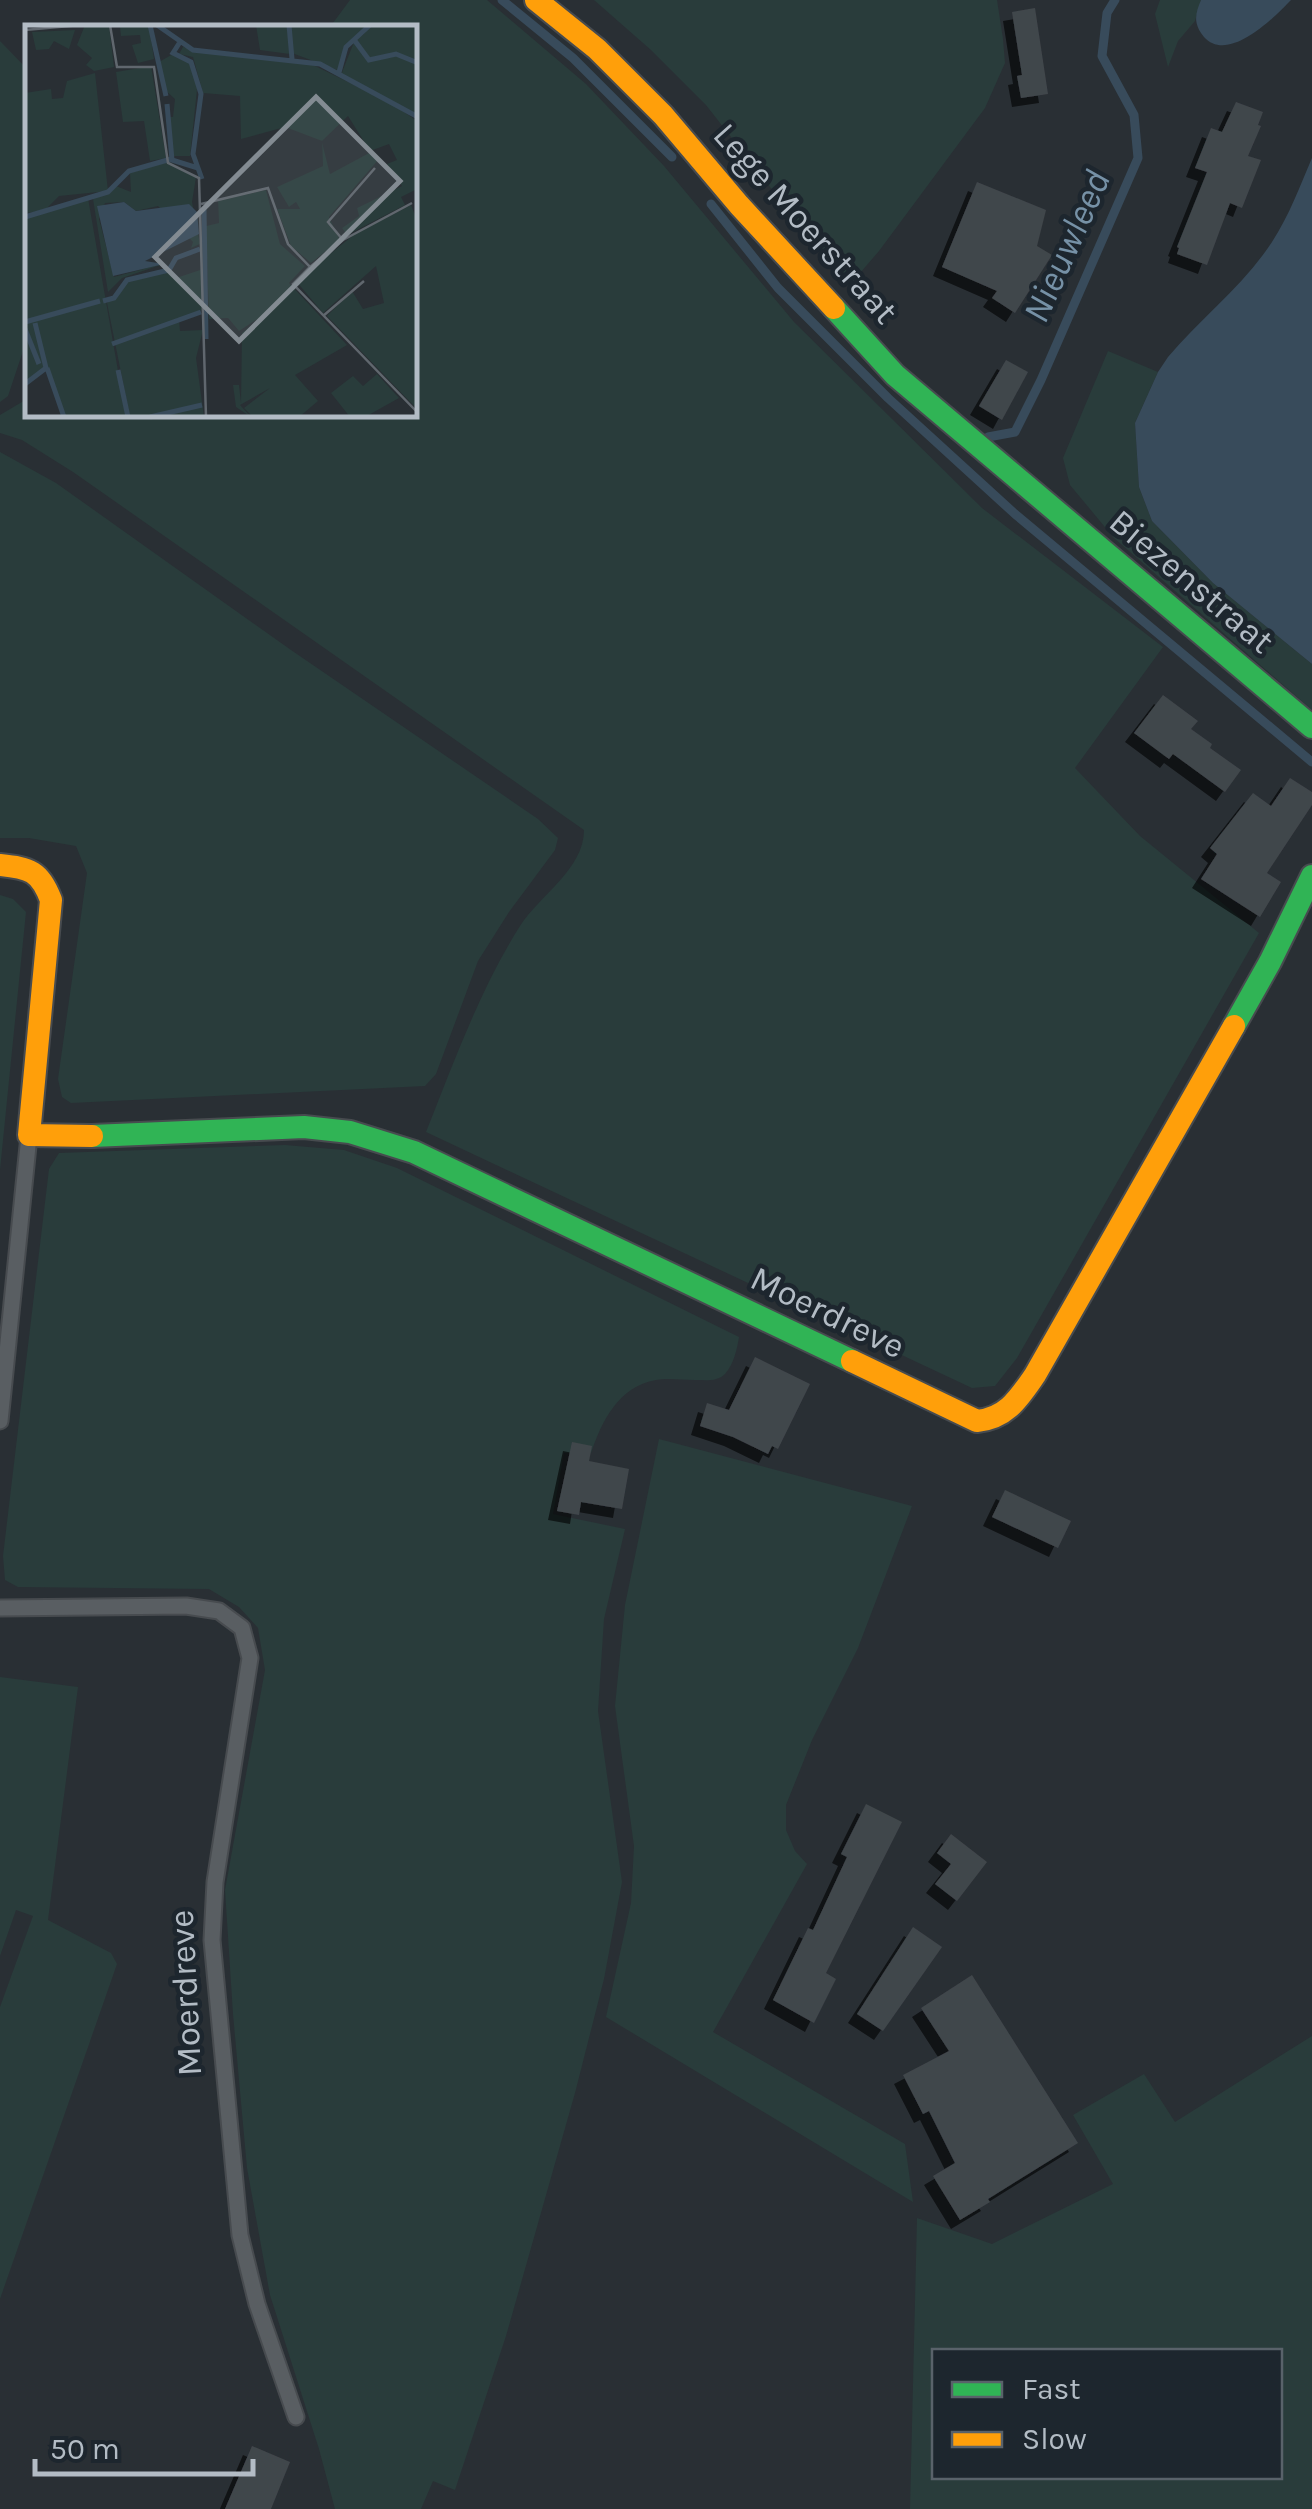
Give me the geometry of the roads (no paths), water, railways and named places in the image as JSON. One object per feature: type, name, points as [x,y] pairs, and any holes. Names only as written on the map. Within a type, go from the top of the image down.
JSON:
[{"type":"street","name":"Lege Moerstraat","points":[[536,0],[597,49],[662,114],[739,205],[896,375],[1028,489]]},
{"type":"street","name":"Biezenstraat","points":[[1028,489],[1312,727]]},
{"type":"street","points":[[0,866],[28,868],[45,882],[51,900],[29,1135]]},
{"type":"street","name":"Moerdreve","points":[[29,1135],[304,1127],[350,1132],[384,1141],[977,1422],[994,1421],[1014,1405],[1035,1375],[1270,962],[1312,876]]},
{"type":"lane","points":[[0,1421],[29,1135]]},
{"type":"lane","name":"Moerdreve","points":[[0,1608],[186,1606],[219,1612],[242,1628],[250,1658],[215,1882],[212,1940],[240,2236],[257,2304],[296,2417]]},
{"type":"water","points":[[1201,0],[1291,0],[1250,35],[1225,45],[1214,44],[1200,32],[1196,19]]},
{"type":"water","points":[[1312,158],[1312,664],[1213,583],[1152,521],[1139,487],[1135,423],[1168,357],[1249,273],[1272,242]]},
{"type":"waterway","points":[[502,0],[573,58],[672,157]]},
{"type":"waterway","name":"Nieuwleed","points":[[988,437],[1015,432],[1138,158],[1134,115],[1102,56],[1107,13],[1115,0]]},
{"type":"waterway","points":[[711,204],[778,288],[888,398],[1015,514],[1312,762]]}]
